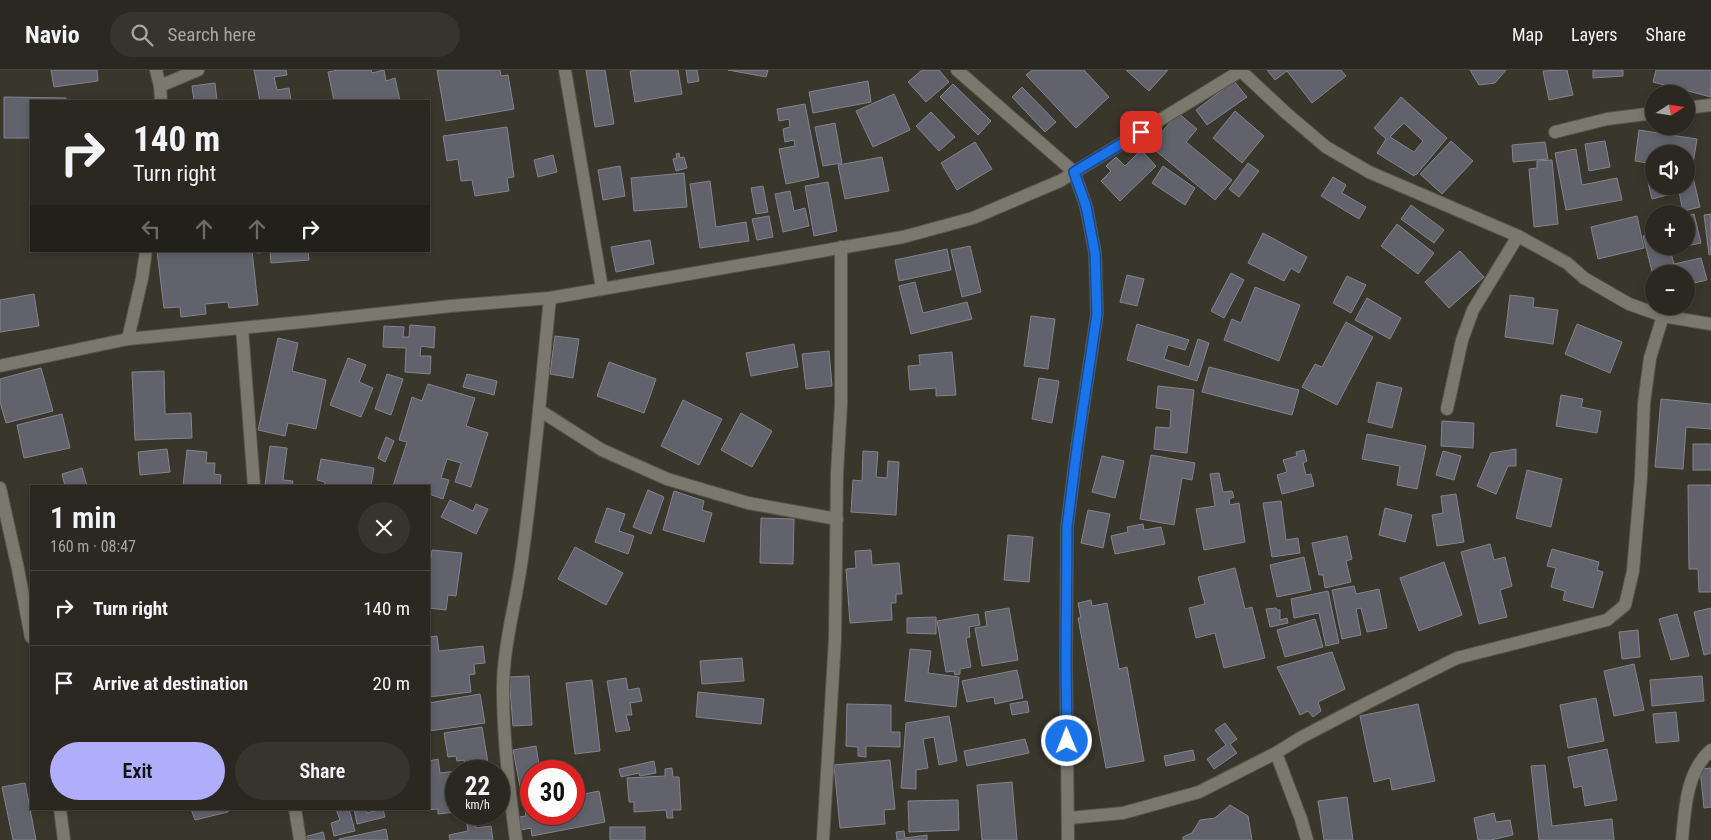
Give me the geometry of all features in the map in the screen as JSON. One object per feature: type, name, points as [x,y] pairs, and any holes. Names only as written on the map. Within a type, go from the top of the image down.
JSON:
[{"type":"street","points":[[156,70],[161,100]]},
{"type":"street","points":[[160,86],[198,70]]},
{"type":"street","points":[[565,70],[602,288]]},
{"type":"street","points":[[957,70],[1074,172],[1086,206],[1095,253],[1097,314],[1067,527],[1068,840]]},
{"type":"street","points":[[0,366],[128,339],[451,306],[550,298],[903,237],[973,218],[1060,180],[1241,70],[1286,113],[1326,147],[1370,172],[1518,236],[1567,264],[1584,278],[1628,304],[1663,316],[1711,324]]},
{"type":"street","points":[[1695,107],[1711,105]]},
{"type":"street","points":[[1555,132],[1607,119],[1645,114]]},
{"type":"street","points":[[1447,409],[1462,340],[1473,310],[1518,236]]},
{"type":"street","points":[[823,840],[835,639],[837,473],[841,404],[841,247]]},
{"type":"street","points":[[128,339],[146,252]]},
{"type":"street","points":[[516,840],[507,776],[503,688],[506,647],[521,566],[550,298]]},
{"type":"street","points":[[1069,818],[1123,813],[1199,792],[1457,658],[1607,620],[1625,605],[1633,571],[1641,477],[1644,403],[1650,358],[1663,316]]},
{"type":"street","points":[[242,328],[254,485]]},
{"type":"street","points":[[539,410],[602,450],[668,479],[748,503],[837,519]]},
{"type":"street","points":[[0,488],[30,632]]},
{"type":"street","points":[[1682,840],[1690,780],[1703,757],[1711,750]]},
{"type":"street","points":[[1276,753],[1307,840]]},
{"type":"street","points":[[60,810],[64,840]]},
{"type":"street","points":[[295,810],[300,840]]},
{"type":"building","points":[[51,70],[97,70],[98,81],[54,87]]},
{"type":"building","points":[[254,70],[286,70],[287,75],[274,77],[277,90],[289,88],[291,100],[260,100]]},
{"type":"building","points":[[338,70],[371,70],[372,73],[384,70],[386,81],[395,78],[400,100],[334,100],[328,72]]},
{"type":"building","points":[[437,70],[500,70],[501,76],[508,75],[514,109],[446,121]]},
{"type":"building","points":[[586,70],[605,70],[614,124],[595,127]]},
{"type":"building","points":[[678,70],[682,94],[635,102],[630,71]]},
{"type":"building","points":[[686,70],[697,70],[699,81],[688,83]]},
{"type":"building","points":[[728,70],[768,70],[766,77]]},
{"type":"building","points":[[922,70],[939,70],[949,82],[926,102],[908,82]]},
{"type":"building","points":[[1032,70],[1084,70],[1109,97],[1076,128],[1026,75]]},
{"type":"building","points":[[1126,70],[1168,70],[1149,91]]},
{"type":"building","points":[[1267,70],[1341,70],[1346,76],[1312,103],[1287,71],[1275,80]]},
{"type":"building","points":[[1470,70],[1506,70],[1495,83],[1479,85]]},
{"type":"building","points":[[1567,70],[1573,95],[1549,100],[1543,71]]},
{"type":"building","points":[[1593,70],[1623,70],[1623,76],[1593,78]]},
{"type":"building","points":[[1656,70],[1711,70],[1711,97],[1695,93],[1695,85],[1665,85],[1653,82]]},
{"type":"building","points":[[868,81],[871,102],[813,113],[809,92]]},
{"type":"building","points":[[1234,81],[1247,97],[1207,125],[1196,110]]},
{"type":"building","points":[[215,83],[217,100],[194,100],[192,86]]},
{"type":"building","points":[[953,84],[991,121],[978,135],[940,97]]},
{"type":"building","points":[[1022,87],[1056,122],[1045,132],[1012,97]]},
{"type":"building","points":[[894,94],[910,130],[873,147],[856,111]]},
{"type":"building","points":[[4,97],[66,98],[66,100],[30,100],[30,138],[4,138]]},
{"type":"building","points":[[1401,97],[1447,138],[1414,176],[1377,153],[1386,139],[1374,128]],"holes":[[[1404,123],[1423,141],[1414,152],[1390,137]]]},
{"type":"building","points":[[805,104],[819,177],[786,184],[779,149],[795,146],[794,140],[785,142],[783,129],[790,127],[789,119],[779,121],[777,109]]},
{"type":"building","points":[[1235,111],[1264,136],[1242,163],[1213,138]]},
{"type":"building","points":[[931,112],[955,137],[939,151],[916,126]]},
{"type":"building","points":[[1178,113],[1197,129],[1186,142],[1232,180],[1215,200],[1150,146]]},
{"type":"building","points":[[835,123],[842,163],[823,166],[815,127]]},
{"type":"building","points":[[507,127],[514,177],[507,178],[509,191],[475,196],[472,180],[461,181],[458,159],[447,161],[443,136]]},
{"type":"building","points":[[1639,130],[1645,131],[1645,135],[1671,135],[1697,139],[1695,151],[1695,145],[1645,145],[1645,163],[1635,161]]},
{"type":"building","points":[[1451,141],[1473,161],[1442,194],[1420,174]]},
{"type":"building","points":[[1605,141],[1610,167],[1589,171],[1585,144]]},
{"type":"building","points":[[975,142],[992,169],[957,190],[941,163]]},
{"type":"building","points":[[1545,142],[1548,159],[1513,162],[1512,145]]},
{"type":"building","points":[[1576,149],[1582,185],[1617,178],[1622,200],[1566,210],[1555,153]]},
{"type":"building","points":[[1141,150],[1156,166],[1120,201],[1101,181],[1111,171],[1106,166],[1116,157],[1125,166]]},
{"type":"building","points":[[679,153],[680,158],[684,157],[687,168],[676,171],[673,159],[677,158],[676,154]]},
{"type":"building","points":[[553,155],[557,172],[538,177],[534,160]]},
{"type":"building","points":[[882,157],[889,191],[845,199],[838,165]]},
{"type":"building","points":[[1552,160],[1558,224],[1534,227],[1529,169],[1537,168],[1537,161]]},
{"type":"building","points":[[1248,163],[1259,171],[1239,197],[1229,189]]},
{"type":"building","points":[[620,166],[625,196],[603,200],[598,170]]},
{"type":"building","points":[[1163,166],[1195,188],[1185,205],[1152,183]]},
{"type":"building","points":[[684,173],[687,207],[634,211],[631,178]]},
{"type":"building","points":[[1333,177],[1346,185],[1342,193],[1366,207],[1359,219],[1321,196]]},
{"type":"building","points":[[710,181],[716,227],[746,222],[749,241],[700,248],[690,184]]},
{"type":"building","points":[[828,182],[837,231],[814,236],[805,186]]},
{"type":"building","points":[[763,186],[768,212],[756,214],[751,188]]},
{"type":"building","points":[[1695,186],[1700,207],[1695,208],[1695,205],[1682,205],[1680,195],[1695,195]]},
{"type":"building","points":[[790,191],[794,211],[805,208],[809,226],[783,232],[775,194]]},
{"type":"building","points":[[1651,195],[1667,195],[1652,199]]},
{"type":"building","points":[[1411,205],[1444,230],[1434,243],[1401,219]]},
{"type":"building","points":[[1711,214],[1711,254],[1709,255],[1704,215]]},
{"type":"building","points":[[769,216],[773,237],[757,240],[752,219]]},
{"type":"building","points":[[1637,216],[1644,248],[1598,259],[1591,227]]},
{"type":"building","points":[[1695,218],[1701,243],[1695,244]]},
{"type":"building","points":[[1397,224],[1434,253],[1418,274],[1381,246]]},
{"type":"building","points":[[1263,233],[1307,257],[1299,273],[1291,268],[1284,281],[1248,263]]},
{"type":"building","points":[[650,240],[654,264],[616,272],[611,247]]},
{"type":"building","points":[[970,246],[981,292],[962,297],[951,250]]},
{"type":"building","points":[[947,249],[951,270],[899,281],[895,260]]},
{"type":"building","points":[[1460,251],[1484,277],[1449,308],[1425,282]]},
{"type":"building","points":[[157,252],[252,252],[258,305],[229,308],[228,302],[205,304],[206,314],[181,317],[180,307],[164,308]]},
{"type":"building","points":[[270,252],[308,252],[309,260],[271,263]]},
{"type":"building","points":[[1648,255],[1672,255],[1674,264],[1701,258],[1707,280],[1695,283],[1695,265],[1650,265]]},
{"type":"building","points":[[1231,273],[1244,280],[1224,318],[1211,311]]},
{"type":"building","points":[[1127,275],[1144,279],[1137,306],[1120,302]]},
{"type":"building","points":[[1347,276],[1366,285],[1351,313],[1333,303]]},
{"type":"building","points":[[915,282],[923,313],[967,302],[972,319],[911,334],[899,286]]},
{"type":"building","points":[[1255,287],[1300,305],[1279,361],[1224,340],[1232,319],[1241,323]]},
{"type":"building","points":[[34,294],[39,326],[0,332],[0,300]]},
{"type":"building","points":[[1510,295],[1534,298],[1533,307],[1558,310],[1553,344],[1505,337]]},
{"type":"building","points":[[1367,298],[1401,318],[1390,339],[1355,320]]},
{"type":"building","points":[[1031,316],[1055,319],[1048,369],[1024,366]]},
{"type":"building","points":[[1346,322],[1373,337],[1337,405],[1302,387],[1315,364],[1322,367]]},
{"type":"building","points":[[1137,324],[1189,340],[1185,350],[1168,345],[1164,359],[1189,367],[1198,339],[1209,343],[1197,381],[1127,360]]},
{"type":"building","points":[[1577,324],[1622,342],[1610,373],[1565,354]]},
{"type":"building","points":[[410,325],[435,327],[434,348],[421,346],[420,356],[431,356],[430,374],[405,372],[406,348],[383,347],[384,326],[404,327],[403,337],[409,337]]},
{"type":"building","points":[[555,336],[579,339],[573,378],[550,374]]},
{"type":"building","points":[[278,338],[298,343],[292,371],[326,380],[316,429],[288,423],[285,436],[258,430]]},
{"type":"building","points":[[794,344],[798,367],[751,376],[746,353]]},
{"type":"building","points":[[829,351],[832,386],[806,389],[802,354]]},
{"type":"building","points":[[952,352],[956,395],[936,396],[936,388],[910,390],[908,366],[920,365],[919,355]]},
{"type":"building","points":[[348,358],[366,365],[359,382],[373,388],[361,417],[330,405]]},
{"type":"building","points":[[609,362],[656,379],[644,413],[597,396]]},
{"type":"building","points":[[1209,367],[1299,390],[1292,415],[1202,392]]},
{"type":"building","points":[[41,368],[53,411],[6,423],[0,402],[0,379]]},
{"type":"building","points":[[164,371],[165,414],[191,413],[192,438],[135,440],[132,372]]},
{"type":"building","points":[[387,374],[403,379],[391,415],[375,409]]},
{"type":"building","points":[[467,374],[497,381],[494,395],[463,387]]},
{"type":"building","points":[[1039,378],[1059,381],[1052,423],[1032,419]]},
{"type":"building","points":[[1377,382],[1402,388],[1392,428],[1368,422]]},
{"type":"building","points":[[428,384],[475,398],[466,426],[488,433],[471,487],[455,482],[461,463],[447,459],[441,478],[449,480],[443,499],[430,494],[430,485],[393,485],[407,442],[399,440],[412,397],[422,401]]},
{"type":"building","points":[[1158,386],[1194,390],[1187,453],[1154,449],[1156,427],[1170,428],[1171,410],[1156,408]]},
{"type":"building","points":[[1561,395],[1583,399],[1581,407],[1601,411],[1597,433],[1556,426]]},
{"type":"building","points":[[1661,399],[1711,404],[1711,429],[1686,427],[1683,469],[1655,467]]},
{"type":"building","points":[[683,400],[722,419],[699,465],[661,446]]},
{"type":"building","points":[[741,413],[772,431],[752,467],[721,450]]},
{"type":"building","points":[[62,414],[70,448],[24,458],[17,425]]},
{"type":"building","points":[[1442,421],[1474,423],[1473,448],[1441,446]]},
{"type":"building","points":[[1367,434],[1426,446],[1417,489],[1397,485],[1400,466],[1362,459]]},
{"type":"building","points":[[386,437],[394,441],[385,462],[378,458]]},
{"type":"building","points":[[1693,444],[1711,444],[1711,470],[1693,470]]},
{"type":"building","points":[[270,446],[287,448],[283,480],[293,481],[292,485],[265,485]]},
{"type":"building","points":[[167,449],[170,472],[140,475],[138,452]]},
{"type":"building","points":[[1516,449],[1516,466],[1508,466],[1496,494],[1477,486],[1491,453]]},
{"type":"building","points":[[187,450],[207,452],[206,463],[215,463],[214,474],[221,475],[220,485],[183,485]]},
{"type":"building","points":[[1304,450],[1307,461],[1303,463],[1306,475],[1311,474],[1314,486],[1282,494],[1277,475],[1287,472],[1283,460],[1297,456],[1296,452]]},
{"type":"building","points":[[863,451],[878,452],[876,477],[887,478],[888,461],[899,462],[896,515],[851,512],[853,480],[862,481]]},
{"type":"building","points":[[1443,451],[1461,456],[1454,480],[1436,475]]},
{"type":"building","points":[[1151,455],[1195,463],[1192,480],[1182,478],[1174,525],[1140,519]]},
{"type":"building","points":[[1102,456],[1124,461],[1115,498],[1092,492]]},
{"type":"building","points":[[321,459],[374,468],[371,485],[324,485],[325,482],[317,480]]},
{"type":"building","points":[[82,468],[87,485],[65,485],[62,474]]},
{"type":"building","points":[[1527,470],[1562,479],[1551,527],[1516,518]]},
{"type":"building","points":[[1219,473],[1223,492],[1232,491],[1234,497],[1229,499],[1230,505],[1239,503],[1245,542],[1204,550],[1196,509],[1215,506],[1210,474]]},
{"type":"building","points":[[1688,485],[1711,485],[1711,592],[1699,592],[1698,569],[1689,569]]},
{"type":"building","points":[[648,490],[664,497],[651,534],[633,527]]},
{"type":"building","points":[[674,491],[704,501],[702,510],[712,513],[704,542],[663,530]]},
{"type":"building","points":[[1456,494],[1464,542],[1437,546],[1432,515],[1443,513],[1441,496]]},
{"type":"building","points":[[450,500],[473,511],[476,504],[488,509],[476,534],[441,517]]},
{"type":"building","points":[[1281,501],[1286,540],[1298,538],[1300,553],[1272,557],[1263,503]]},
{"type":"building","points":[[607,508],[625,514],[619,531],[634,536],[628,554],[595,542]]},
{"type":"building","points":[[1385,508],[1412,515],[1405,542],[1379,535]]},
{"type":"building","points":[[1088,510],[1110,514],[1103,548],[1081,543]]},
{"type":"building","points":[[761,518],[794,519],[793,564],[760,563]]},
{"type":"building","points":[[1143,524],[1144,530],[1161,527],[1165,544],[1115,554],[1111,536],[1128,532],[1127,527]]},
{"type":"building","points":[[1008,535],[1033,537],[1029,582],[1004,580]]},
{"type":"building","points":[[1347,536],[1352,559],[1346,561],[1351,582],[1325,588],[1323,575],[1319,575],[1312,543]]},
{"type":"building","points":[[1490,544],[1494,560],[1505,557],[1512,586],[1500,590],[1507,617],[1479,624],[1461,552]]},
{"type":"building","points":[[575,547],[623,573],[606,605],[558,579]]},
{"type":"building","points":[[1552,549],[1599,562],[1597,570],[1603,572],[1593,608],[1563,600],[1565,591],[1551,587],[1556,568],[1547,566]]},
{"type":"building","points":[[432,550],[462,553],[456,596],[448,595],[446,610],[430,608]]},
{"type":"building","points":[[871,550],[872,565],[899,563],[902,594],[896,594],[896,603],[891,603],[892,620],[850,623],[846,569],[856,568],[855,551]]},
{"type":"building","points":[[1304,557],[1311,590],[1277,597],[1270,565]]},
{"type":"building","points":[[1444,562],[1462,615],[1419,631],[1400,578]]},
{"type":"building","points":[[1235,568],[1245,609],[1252,607],[1265,658],[1224,668],[1215,633],[1196,638],[1189,608],[1205,604],[1198,577]]},
{"type":"building","points":[[1354,586],[1356,594],[1379,589],[1387,628],[1367,632],[1361,608],[1356,609],[1361,635],[1342,639],[1332,590]]},
{"type":"building","points":[[1328,591],[1339,643],[1326,646],[1319,613],[1294,618],[1291,599]]},
{"type":"building","points":[[1091,600],[1092,606],[1107,603],[1119,669],[1127,667],[1144,761],[1106,768],[1078,618],[1081,618],[1078,603]]},
{"type":"building","points":[[1009,608],[1018,660],[982,666],[975,628],[987,626],[985,612]]},
{"type":"building","points":[[1276,608],[1280,610],[1280,620],[1287,618],[1288,623],[1270,627],[1266,609]]},
{"type":"building","points":[[1711,608],[1711,653],[1704,655],[1694,612]]},
{"type":"building","points":[[978,614],[980,625],[969,627],[970,637],[966,638],[971,667],[960,669],[960,674],[955,675],[954,671],[946,672],[937,621]]},
{"type":"building","points":[[1677,614],[1689,656],[1671,660],[1659,619]]},
{"type":"building","points":[[936,617],[936,634],[907,633],[907,618]]},
{"type":"building","points":[[1315,619],[1323,647],[1285,657],[1277,630]]},
{"type":"building","points":[[1638,630],[1640,657],[1622,659],[1619,632]]},
{"type":"building","points":[[437,636],[439,651],[483,646],[485,663],[474,664],[475,674],[469,675],[471,692],[430,697],[430,637]]},
{"type":"building","points":[[910,649],[931,651],[928,673],[959,677],[956,707],[905,701]]},
{"type":"building","points":[[1332,652],[1345,689],[1318,702],[1321,711],[1313,717],[1308,711],[1300,715],[1277,667]]},
{"type":"building","points":[[742,658],[744,681],[702,684],[700,661]]},
{"type":"building","points":[[1634,664],[1644,710],[1614,716],[1604,671]]},
{"type":"building","points":[[1017,670],[1023,698],[995,704],[994,697],[967,702],[962,681]]},
{"type":"building","points":[[529,676],[532,725],[513,726],[509,677]]},
{"type":"building","points":[[1702,676],[1704,701],[1652,706],[1650,680]]},
{"type":"building","points":[[626,678],[628,690],[639,688],[642,701],[630,703],[632,715],[626,715],[630,730],[616,732],[607,681]]},
{"type":"building","points":[[592,680],[600,751],[575,754],[566,683]]},
{"type":"building","points":[[698,692],[764,699],[761,724],[696,717]]},
{"type":"building","points":[[480,694],[485,723],[430,731],[430,703]]},
{"type":"building","points":[[1596,698],[1604,741],[1568,748],[1560,705]]},
{"type":"building","points":[[1027,701],[1029,712],[1012,715],[1010,704]]},
{"type":"building","points":[[847,704],[891,705],[891,732],[900,732],[900,747],[866,746],[866,757],[858,756],[858,747],[846,746]]},
{"type":"building","points":[[1418,704],[1435,781],[1392,790],[1390,778],[1374,782],[1360,716]]},
{"type":"building","points":[[1676,712],[1679,741],[1656,743],[1653,714]]},
{"type":"building","points":[[949,716],[957,761],[939,765],[934,737],[923,739],[928,768],[916,770],[916,789],[901,788],[906,723]]},
{"type":"building","points":[[1225,723],[1237,739],[1230,744],[1237,753],[1214,769],[1207,759],[1226,745],[1215,730]]},
{"type":"building","points":[[482,727],[488,760],[457,760],[456,756],[448,757],[444,733]]},
{"type":"building","points":[[1025,739],[1029,753],[967,766],[964,751]]},
{"type":"building","points":[[536,746],[538,760],[520,760],[520,787],[513,750]]},
{"type":"building","points":[[1607,749],[1617,800],[1585,806],[1582,786],[1574,788],[1568,757]]},
{"type":"building","points":[[1193,750],[1195,760],[1166,766],[1164,756]]},
{"type":"building","points":[[438,759],[440,773],[445,772],[445,813],[438,814],[438,809],[430,810],[430,761]]},
{"type":"building","points":[[890,760],[895,809],[884,810],[885,824],[840,828],[834,765]]},
{"type":"building","points":[[654,761],[656,773],[640,776],[639,773],[621,777],[619,769]]},
{"type":"building","points":[[1545,765],[1552,826],[1612,819],[1614,840],[1539,840],[1531,766]]},
{"type":"building","points":[[672,768],[673,777],[679,777],[681,810],[672,810],[673,818],[667,818],[666,810],[634,812],[634,802],[629,802],[627,778],[665,776],[665,769]]},
{"type":"building","points":[[1711,768],[1711,807],[1704,808],[1700,769]]},
{"type":"building","points":[[1012,782],[1017,840],[982,840],[977,785]]},
{"type":"building","points":[[25,783],[36,840],[13,840],[2,787]]},
{"type":"building","points":[[599,791],[605,822],[532,836],[531,828],[521,830],[520,825],[585,825],[585,794]]},
{"type":"building","points":[[1347,797],[1353,840],[1324,840],[1318,801]]},
{"type":"building","points":[[958,800],[959,830],[909,832],[908,801]]},
{"type":"building","points":[[1230,805],[1248,816],[1252,840],[1183,840],[1183,837],[1192,833],[1200,820],[1215,818]]},
{"type":"building","points":[[191,810],[228,810],[228,812],[195,820]]},
{"type":"building","points":[[336,810],[349,810],[355,831],[334,836],[331,823],[340,820]]},
{"type":"building","points":[[354,810],[366,810],[367,813],[383,810],[385,817],[357,824]]},
{"type":"building","points":[[1494,813],[1496,822],[1510,820],[1513,835],[1491,840],[1478,840],[1474,818]]},
{"type":"building","points":[[467,825],[476,825],[476,828],[491,826],[493,840],[450,840],[449,835],[468,831]]},
{"type":"building","points":[[610,827],[645,827],[645,840],[610,840]]},
{"type":"building","points":[[386,829],[388,840],[339,840],[339,839]]},
{"type":"building","points":[[904,831],[905,838],[927,835],[927,840],[897,840],[896,832]]},
{"type":"building","points":[[323,832],[325,840],[305,840],[304,837]]},
{"type":"route","points":[[1067,741],[1067,527],[1097,314],[1095,253],[1086,206],[1074,172],[1141,132]]}]
